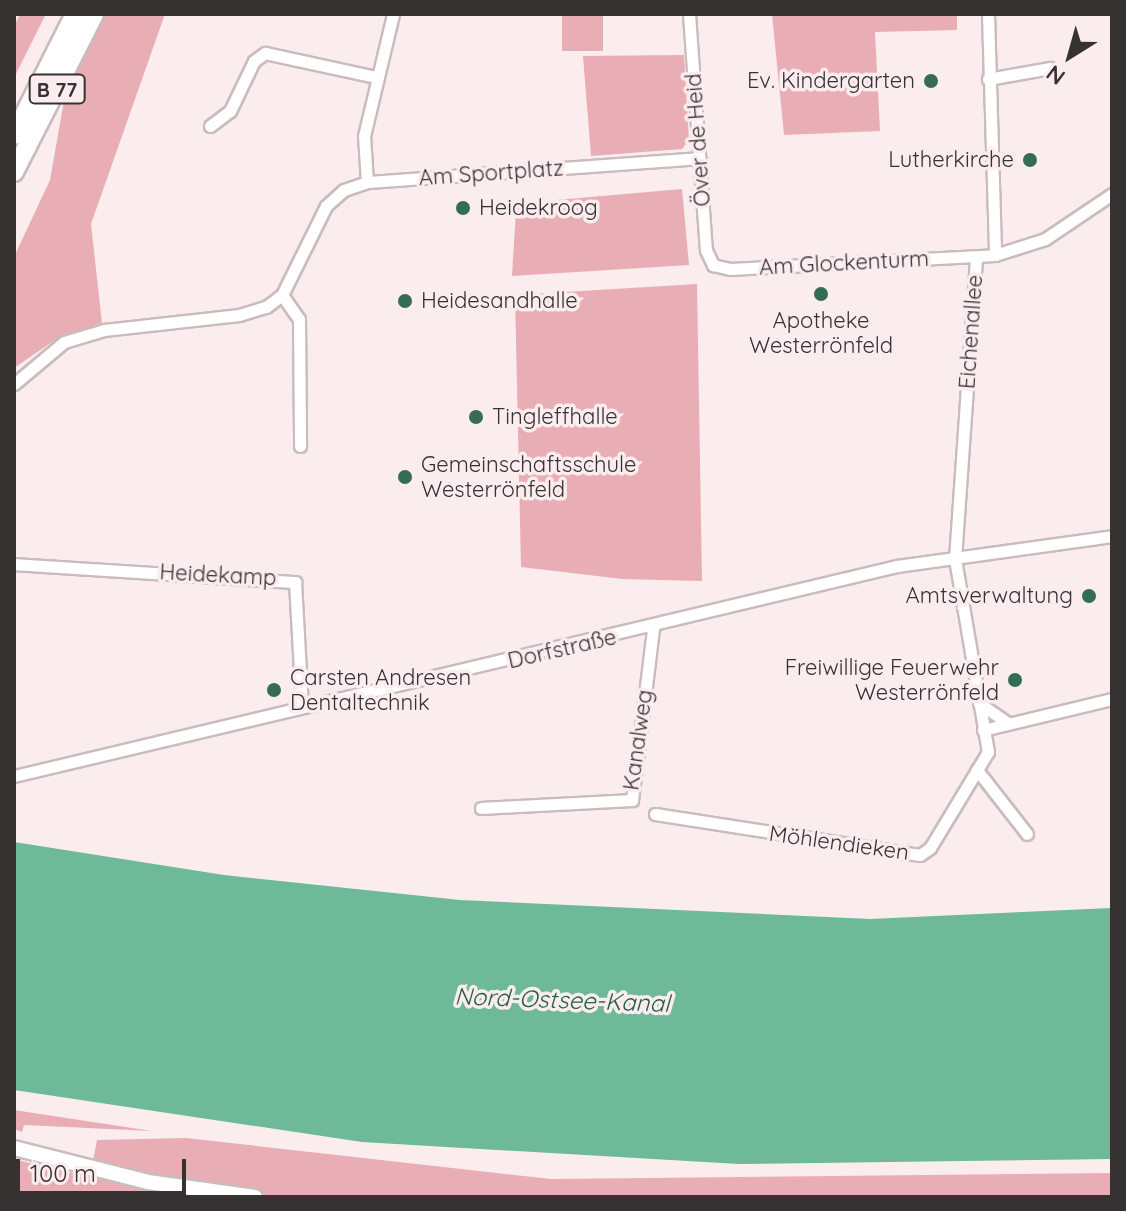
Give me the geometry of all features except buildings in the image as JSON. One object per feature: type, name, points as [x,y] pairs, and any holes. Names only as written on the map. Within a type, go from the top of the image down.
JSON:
[{"type":"highway","name":"B 77","points":[[14,135],[75,14]]},
{"type":"highway","name":"B 77","points":[[14,172],[94,14]]},
{"type":"street","points":[[367,182],[364,136],[393,14]]},
{"type":"street","name":"Över de Heid","points":[[689,14],[706,250],[713,265]]},
{"type":"street","points":[[988,14],[995,255]]},
{"type":"street","points":[[210,126],[230,111],[254,61],[265,53],[376,77]]},
{"type":"street","points":[[988,79],[1050,68]]},
{"type":"street","name":"Am Sportplatz","points":[[282,295],[326,206],[344,190],[367,182],[699,158]]},
{"type":"street","name":"Eichenallee","points":[[979,703],[955,559],[976,258],[1045,239],[1112,194]]},
{"type":"street","name":"Am Glockenturm","points":[[713,265],[730,269],[976,258]]},
{"type":"street","points":[[14,384],[64,342],[104,330],[239,315],[282,295],[299,319],[300,446]]},
{"type":"street","name":"Dorfstraße","points":[[14,776],[653,628],[897,566],[1112,536]]},
{"type":"street","name":"Heidekamp","points":[[14,564],[295,582],[302,707]]},
{"type":"street","name":"Kanalweg","points":[[481,808],[632,800],[653,628]]},
{"type":"street","points":[[983,730],[1112,699]]},
{"type":"street","points":[[979,703],[1008,723]]},
{"type":"street","name":"Möhlendieken","points":[[655,814],[920,855],[930,848],[988,752],[979,703]]},
{"type":"street","points":[[977,770],[1027,834]]},
{"type":"street","points":[[14,1148],[148,1182],[255,1197]]},
{"type":"shaded area","points":[[20,14],[46,14],[14,78],[14,26]]},
{"type":"shaded area","points":[[102,14],[165,14],[91,224],[102,323],[55,340],[14,368],[14,257],[50,180],[65,95]]},
{"type":"shaded area","points":[[562,14],[603,14],[603,51],[562,51]]},
{"type":"shaded area","points":[[772,14],[957,14],[957,30],[875,32],[880,131],[784,135]]},
{"type":"shaded area","points":[[684,55],[689,140],[682,149],[591,156],[583,56]]},
{"type":"shaded area","points":[[682,189],[689,265],[512,276],[516,209],[522,203]]},
{"type":"shaded area","points":[[697,284],[702,581],[622,579],[521,567],[515,295]]},
{"type":"shaded area","points":[[14,1110],[152,1131],[24,1125],[22,1132],[14,1129]]},
{"type":"shaded area","points":[[186,1138],[551,1179],[1112,1173],[1112,1197],[14,1197],[17,1160],[90,1177],[97,1140]]},
{"type":"water","name":"Nord-Ostsee-Kanal","points":[[14,842],[224,875],[460,900],[870,919],[1112,908],[1112,1159],[739,1164],[362,1142],[14,1090]]},
{"type":"place","name":"Ev. Kindergarten","points":[[931,81]]},
{"type":"place","name":"Lutherkirche","points":[[1030,160]]},
{"type":"place","name":"Heidekroog","points":[[463,208]]},
{"type":"place","name":"Apotheke Westerrönfeld","points":[[821,294]]},
{"type":"place","name":"Heidesandhalle","points":[[405,301]]},
{"type":"place","name":"Tingleffhalle","points":[[476,417]]},
{"type":"place","name":"Gemeinschaftsschule Westerrönfeld","points":[[405,477]]},
{"type":"place","name":"Amtsverwaltung","points":[[1089,596]]},
{"type":"place","name":"Freiwillige Feuerwehr Westerrönfeld","points":[[1015,680]]},
{"type":"place","name":"Carsten Andresen Dentaltechnik","points":[[274,690]]}]
